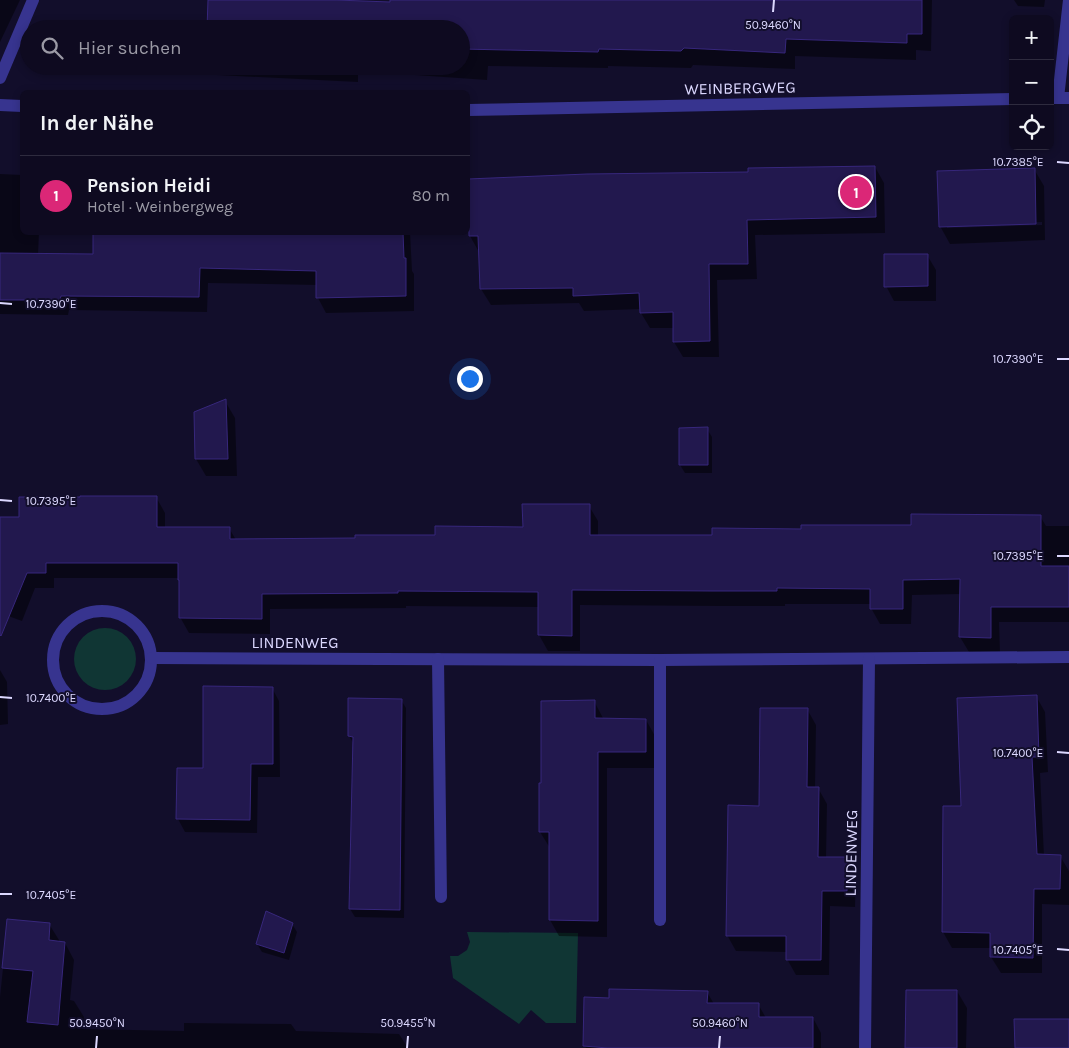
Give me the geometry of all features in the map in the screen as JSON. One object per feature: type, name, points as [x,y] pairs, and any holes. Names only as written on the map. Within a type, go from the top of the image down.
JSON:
[{"type":"street","points":[[25,20],[33,0]]},
{"type":"street","points":[[1059,98],[1069,0]]},
{"type":"street","points":[[0,78],[20,31]]},
{"type":"street","name":"WEINBERGWEG","points":[[470,110],[1009,99]]},
{"type":"street","points":[[0,105],[20,106]]},
{"type":"street","points":[[96,611],[112,612],[128,618],[140,628],[148,643],[152,658],[150,674],[142,689],[131,700],[117,707],[101,709],[85,706],[71,698],[61,686],[55,670],[54,654],[58,638],[68,625],[81,615],[96,611]]},
{"type":"street","name":"LINDENWEG","points":[[152,658],[660,660],[1069,657]]},
{"type":"street","points":[[438,659],[441,897]]},
{"type":"street","name":"LINDENWEG","points":[[865,1048],[869,659]]},
{"type":"street","points":[[660,660],[660,920]]},
{"type":"green space","points":[[99,628],[111,628],[127,637],[134,647],[136,659],[134,671],[127,681],[111,690],[99,690],[88,685],[79,676],[74,665],[74,653],[79,642],[88,633]]},
{"type":"green space","points":[[467,932],[578,933],[576,1023],[546,1023],[531,1010],[519,1024],[453,978],[450,956],[458,956],[467,950],[470,942]]},
{"type":"building","points":[[208,0],[390,2],[390,0],[922,0],[922,34],[907,34],[907,43],[786,39],[785,53],[684,48],[681,51],[599,49],[598,52],[470,49],[470,20],[207,20]]},
{"type":"building","points":[[875,166],[876,217],[747,220],[748,264],[709,264],[710,341],[673,342],[673,312],[640,313],[639,293],[573,296],[573,288],[480,289],[478,236],[469,236],[470,179],[587,174],[748,172],[748,168]]},
{"type":"building","points":[[1035,168],[1036,224],[939,227],[937,171]]},
{"type":"building","points":[[93,235],[403,235],[404,258],[406,258],[406,296],[316,298],[316,271],[200,268],[199,297],[61,296],[60,300],[0,300],[0,253],[93,254]]},
{"type":"building","points":[[884,254],[928,254],[928,286],[884,287]]},
{"type":"building","points":[[226,399],[228,459],[195,459],[194,412]]},
{"type":"building","points":[[708,427],[708,465],[679,465],[679,428]]},
{"type":"building","points":[[157,496],[157,527],[230,527],[230,539],[355,538],[355,535],[435,535],[435,526],[523,527],[522,504],[590,504],[590,535],[712,535],[712,528],[801,529],[801,525],[911,525],[911,514],[1041,515],[1041,566],[1069,566],[1069,607],[991,607],[991,638],[959,637],[960,579],[903,580],[903,609],[870,609],[870,589],[777,588],[777,591],[572,590],[572,636],[538,635],[538,592],[398,591],[398,593],[262,594],[262,619],[179,618],[178,563],[46,563],[46,573],[27,573],[1,636],[0,517],[19,517],[19,497]]},
{"type":"building","points":[[203,686],[273,687],[273,764],[251,764],[250,820],[176,819],[177,768],[203,768]]},
{"type":"building","points":[[1037,695],[1039,757],[1032,757],[1037,854],[1061,855],[1060,889],[1034,889],[1033,958],[990,957],[990,933],[942,932],[943,806],[961,806],[957,698]]},
{"type":"building","points":[[348,698],[402,699],[400,910],[349,909],[353,737],[348,736]]},
{"type":"building","points":[[595,700],[595,718],[646,719],[646,752],[598,752],[598,921],[549,920],[549,832],[539,832],[541,701]]},
{"type":"building","points":[[760,708],[808,708],[807,787],[819,787],[818,857],[847,857],[847,891],[822,891],[821,960],[786,960],[786,936],[726,936],[728,805],[759,806]]},
{"type":"building","points":[[266,911],[293,923],[284,953],[256,944]]},
{"type":"building","points":[[7,919],[50,923],[49,940],[65,942],[58,1025],[27,1022],[33,971],[2,968]]},
{"type":"building","points":[[609,989],[708,991],[707,1003],[759,1003],[759,1017],[813,1017],[813,1048],[608,1048],[583,1046],[584,997],[609,998]]},
{"type":"building","points":[[906,990],[957,990],[957,1048],[905,1048]]},
{"type":"building","points":[[1014,1019],[1069,1019],[1069,1048],[1015,1048]]},
{"type":"place","name":"Pension Heidi","points":[[856,192]]}]
